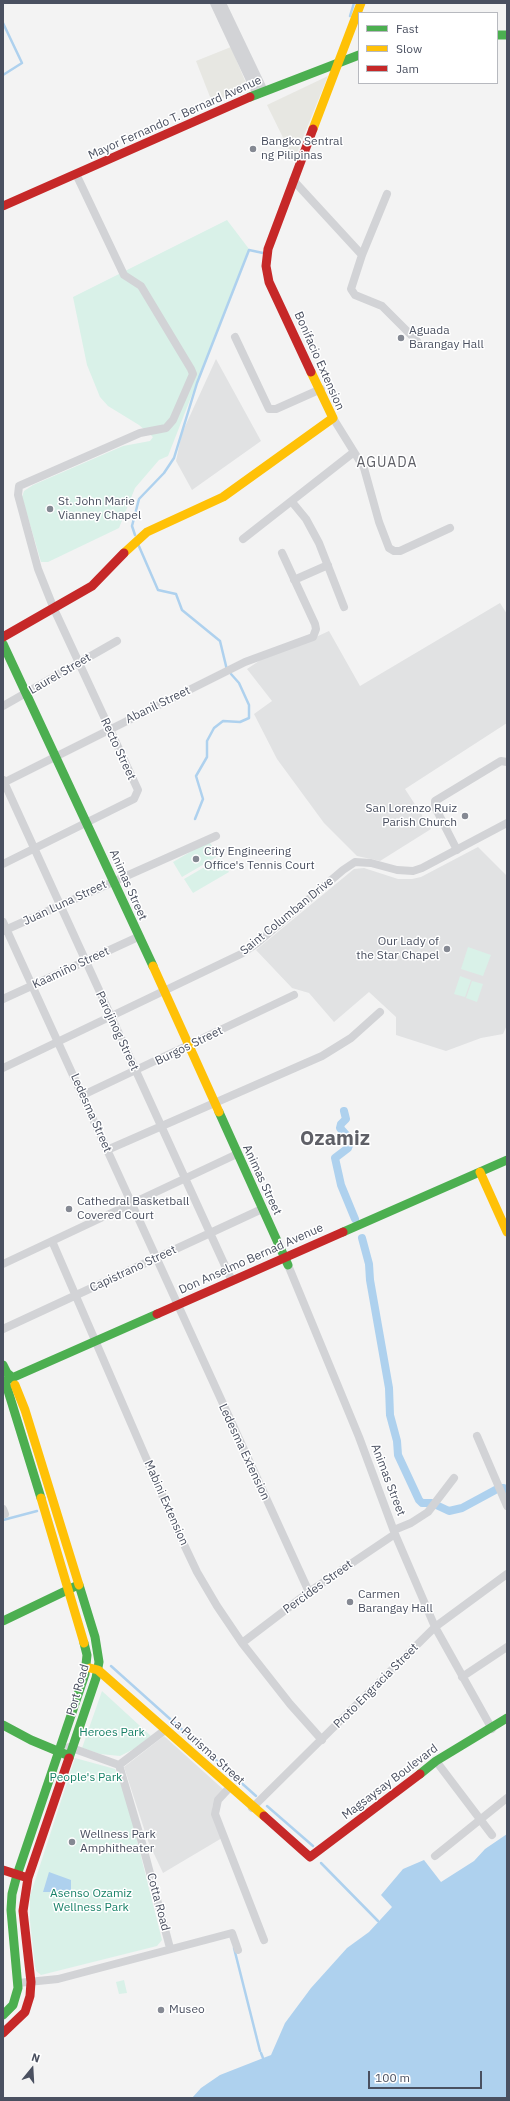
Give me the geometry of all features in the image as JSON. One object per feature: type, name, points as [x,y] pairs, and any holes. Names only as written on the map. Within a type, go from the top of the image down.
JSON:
[{"type":"main road","name":"Bonifacio Extension","points":[[3,637],[92,586],[137,539],[147,532],[223,497],[333,418],[321,389],[267,275],[268,249],[360,3]]},
{"type":"main road","name":"Mayor Fernando T. Bernard Avenue","points":[[3,206],[260,93],[358,56]]},
{"type":"main road","name":"Animas Street","points":[[3,644],[114,880],[138,937],[189,1045],[236,1154],[287,1261]]},
{"type":"main road","name":"Don Anselmo Bernad Avenue","points":[[482,1176],[507,1160]]},
{"type":"main road","name":"Don Anselmo Bernad Avenue","points":[[7,1380],[96,1345],[482,1176],[507,1169]]},
{"type":"main road","points":[[482,1176],[507,1232]]},
{"type":"main road","name":"Don Anselmo Bernad Avenue","points":[[178,1309],[232,1281],[287,1261]]},
{"type":"main road","name":"Port Road","points":[[3,2033],[25,2012],[30,1996],[31,1982],[23,1911],[24,1895],[28,1878],[98,1670],[97,1646],[54,1502],[7,1380]]},
{"type":"main road","name":"Port Road","points":[[3,2015],[10,2010],[16,2000],[18,1983],[11,1910],[12,1894],[17,1875],[87,1667],[86,1648],[7,1380]]},
{"type":"main road","points":[[44,1505],[54,1502]]},
{"type":"main road","points":[[3,1621],[79,1585]]},
{"type":"main road","name":"La Purisma Street","points":[[87,1667],[98,1670],[310,1858]]},
{"type":"main road","name":"Magsaysay Boulevard","points":[[310,1858],[436,1761],[507,1718]]},
{"type":"main road","points":[[3,1725],[31,1740],[71,1752]]},
{"type":"main road","points":[[3,1870],[28,1878]]},
{"type":"street","points":[[214,3],[248,66]]},
{"type":"street","points":[[222,3],[260,93]]},
{"type":"street","name":"Recto Street","points":[[3,864],[134,799],[138,794],[138,790],[54,609],[34,555],[18,495],[19,486],[140,433],[166,428],[173,420],[193,374],[141,286],[124,275],[76,174]]},
{"type":"street","points":[[293,180],[362,255]]},
{"type":"street","points":[[387,194],[362,255],[352,286],[352,293],[382,306],[417,341]]},
{"type":"street","points":[[235,337],[269,409],[276,409],[321,389]]},
{"type":"street","points":[[333,418],[364,468],[381,527],[391,550],[400,551],[450,528]]},
{"type":"street","points":[[243,539],[354,452]]},
{"type":"street","points":[[292,502],[313,531],[344,607]]},
{"type":"street","points":[[282,553],[294,580],[328,565]]},
{"type":"street","name":"Abanil Street","points":[[3,782],[245,662],[279,648],[310,639],[315,633],[315,624],[294,580]]},
{"type":"street","name":"Laurel Street","points":[[3,706],[117,641]]},
{"type":"street","points":[[456,850],[435,807],[435,801],[501,761],[507,762]]},
{"type":"street","name":"Parojinog Street","points":[[3,782],[62,906],[110,1017],[232,1281]]},
{"type":"street","name":"Saint Columban Drive","points":[[3,1068],[164,992],[246,951],[343,870],[355,862],[370,863],[397,870],[413,871],[422,868],[507,823]]},
{"type":"street","name":"Juan Luna Street","points":[[4,927],[62,906],[114,880],[216,836]]},
{"type":"street","name":"Ledesma Street","points":[[4,927],[59,1042],[178,1309]]},
{"type":"street","name":"Kaamiño Street","points":[[3,999],[138,937]]},
{"type":"street","name":"Burgos Street","points":[[83,1095],[136,1072],[189,1045],[294,996]]},
{"type":"street","points":[[107,1150],[214,1102],[305,1064],[337,1048],[351,1038],[380,1012]]},
{"type":"street","points":[[3,1264],[236,1154]]},
{"type":"street","name":"Capistrano Street","points":[[3,1329],[262,1209]]},
{"type":"street","name":"Mabini Extension","points":[[52,1241],[96,1345],[197,1572],[217,1606],[242,1643],[290,1704],[322,1740]]},
{"type":"street","name":"Animas Street","points":[[287,1261],[359,1438],[394,1532],[435,1627],[492,1728]]},
{"type":"street","name":"Ledesma Extension","points":[[178,1309],[309,1592]]},
{"type":"street","points":[[476,1436],[491,1473],[506,1503]]},
{"type":"street","name":"Percides Street","points":[[242,1643],[309,1592],[394,1532],[411,1523],[433,1505],[454,1478]]},
{"type":"street","name":"Proto Engracia Street","points":[[252,1808],[435,1627],[507,1574]]},
{"type":"street","points":[[462,1677],[507,1647]]},
{"type":"street","points":[[71,1752],[119,1765],[165,1730]]},
{"type":"street","points":[[436,1761],[466,1798],[479,1819],[492,1835]]},
{"type":"street","name":"Cotta Road","points":[[18,1983],[50,1981],[84,1973],[170,1948],[142,1843],[119,1765]]},
{"type":"street","points":[[230,1787],[218,1800],[215,1814],[264,1940]]},
{"type":"street","points":[[435,1856],[479,1819],[507,1798]]},
{"type":"street","points":[[170,1948],[232,1933],[238,1950]]},
{"type":"shaded area","points":[[231,47],[248,88],[212,102],[196,61]]},
{"type":"shaded area","points":[[328,76],[294,160],[267,105]]},
{"type":"shaded area","points":[[216,359],[261,441],[192,490],[176,461],[182,433]]},
{"type":"shaded area","points":[[500,603],[507,614],[507,723],[405,789],[431,829],[380,861],[357,856],[324,823],[277,759],[254,714],[272,701],[247,669],[271,653],[303,643],[329,631],[360,686]]},
{"type":"shaded area","points":[[478,847],[507,876],[507,1025],[503,1034],[481,1038],[446,1051],[396,1035],[396,1017],[369,992],[334,1022],[309,993],[292,988],[256,950],[354,869],[364,868],[398,879],[412,879],[421,877]]},
{"type":"shaded area","points":[[164,1736],[224,1790],[213,1805],[212,1812],[222,1838],[163,1873],[148,1841],[124,1767]]},
{"type":"green space","points":[[227,220],[249,249],[168,456],[159,460],[135,488],[119,528],[48,562],[41,562],[22,497],[24,491],[33,485],[123,446],[150,441],[153,437],[139,425],[108,406],[100,397],[87,365],[73,297]]},
{"type":"green space","name":"City Engineering Office's Tennis Court","points":[[209,841],[218,856],[182,877],[173,862]]},
{"type":"green space","name":"City Engineering Office's Tennis Court","points":[[220,858],[229,872],[193,893],[184,879]]},
{"type":"green space","points":[[468,947],[491,955],[483,976],[461,969]]},
{"type":"green space","points":[[460,976],[471,980],[465,997],[454,994]]},
{"type":"green space","points":[[472,981],[483,984],[477,1002],[466,998]]},
{"type":"green space","name":"Heroes Park","points":[[102,1691],[151,1736],[134,1749],[120,1756],[100,1754],[82,1748]]},
{"type":"green space","name":"Asenso Ozamiz Wellness Park","points":[[75,1758],[115,1769],[127,1801],[162,1940],[157,1946],[41,1975],[36,1971],[35,1966],[30,1921],[30,1896]]},
{"type":"green space","points":[[124,1980],[127,1993],[119,1994],[116,1982]]},
{"type":"water","points":[[507,1834],[507,2098],[192,2098],[201,2088],[220,2075],[271,2055],[285,2023],[311,1988],[347,1948],[369,1932],[392,1907],[381,1895],[403,1869],[424,1860],[441,1882],[474,1861],[485,1849]]},
{"type":"water","points":[[49,1872],[71,1880],[71,1892],[43,1892]]},
{"type":"waterway","points":[[350,16],[354,3]]},
{"type":"waterway","points":[[3,23],[22,63],[3,75]]},
{"type":"waterway","points":[[135,535],[132,526],[139,499],[164,473],[174,458],[197,383],[249,250],[263,253]]},
{"type":"waterway","points":[[138,544],[158,590],[176,594],[182,610],[220,641],[227,670]]},
{"type":"waterway","points":[[195,819],[203,799],[196,776],[207,757],[207,741],[214,728],[223,721],[240,722],[249,718],[249,705],[239,683],[231,674]]},
{"type":"waterway","points":[[344,1111],[346,1119],[341,1124],[340,1128],[349,1138],[350,1143],[348,1148],[335,1158],[341,1185],[355,1219]]},
{"type":"waterway","points":[[362,1238],[369,1264],[370,1280],[389,1388],[390,1415],[397,1441],[398,1455],[419,1500],[422,1503],[432,1503],[449,1511],[462,1508],[499,1488],[504,1488],[507,1492]]},
{"type":"waterway","points":[[3,1520],[37,1511]]},
{"type":"waterway","points":[[111,1666],[256,1796]]},
{"type":"waterway","points":[[267,1806],[313,1846]]},
{"type":"waterway","points":[[321,1863],[378,1921]]},
{"type":"waterway","points":[[234,1948],[260,2051]]},
{"type":"waterway","points":[[261,2053],[263,2058]]},
{"type":"traffic: fast","points":[[498,35],[507,35]]},
{"type":"traffic: fast","points":[[250,97],[358,55]]},
{"type":"traffic: fast","points":[[3,644],[153,966]]},
{"type":"traffic: fast","points":[[219,1112],[288,1265]]},
{"type":"traffic: fast","points":[[343,1232],[507,1160]]},
{"type":"traffic: fast","points":[[41,1498],[5,1381],[157,1314]]},
{"type":"traffic: fast","points":[[3,1365],[7,1373],[13,1378]]},
{"type":"traffic: fast","points":[[3,1621],[78,1585]]},
{"type":"traffic: fast","points":[[69,1758],[96,1678],[99,1662],[95,1637],[79,1585]]},
{"type":"traffic: fast","points":[[17,1875],[85,1674],[87,1655],[84,1643]]},
{"type":"traffic: fast","points":[[420,1774],[436,1761],[507,1718]]},
{"type":"traffic: fast","points":[[3,1725],[31,1740],[67,1755]]},
{"type":"traffic: fast","points":[[3,2015],[13,2005],[18,1988],[11,1910],[12,1894],[17,1875]]},
{"type":"traffic: slow","points":[[313,129],[361,3]]},
{"type":"traffic: slow","points":[[124,553],[147,532],[223,497],[333,418],[311,372]]},
{"type":"traffic: slow","points":[[153,966],[219,1112]]},
{"type":"traffic: slow","points":[[480,1172],[507,1232]]},
{"type":"traffic: slow","points":[[15,1385],[25,1410],[79,1585]]},
{"type":"traffic: slow","points":[[41,1498],[84,1643]]},
{"type":"traffic: slow","points":[[90,1668],[98,1670],[264,1816]]},
{"type":"traffic: jam","points":[[3,206],[250,97]]},
{"type":"traffic: jam","points":[[311,372],[269,282],[266,266],[268,249],[313,129]]},
{"type":"traffic: jam","points":[[3,637],[92,586],[124,553]]},
{"type":"traffic: jam","points":[[157,1314],[343,1232]]},
{"type":"traffic: jam","points":[[3,1870],[28,1878],[69,1758]]},
{"type":"traffic: jam","points":[[264,1816],[310,1857],[420,1774]]},
{"type":"traffic: jam","points":[[3,2033],[25,2012],[30,1996],[31,1982],[23,1911],[28,1878]]},
{"type":"place","name":"Bangko Sentral ng Pilipinas","points":[[253,149]]},
{"type":"place","name":"Aguada Barangay Hall","points":[[401,338]]},
{"type":"place","name":"St. John Marie Vianney Chapel","points":[[50,509]]},
{"type":"place","name":"San Lorenzo Ruiz Parish Church","points":[[465,816]]},
{"type":"place","name":"City Engineering Office's Tennis Court","points":[[196,859]]},
{"type":"place","name":"Our Lady of the Star Chapel","points":[[447,949]]},
{"type":"place","name":"Cathedral Basketball Covered Court","points":[[69,1209]]},
{"type":"place","name":"Carmen Barangay Hall","points":[[350,1602]]},
{"type":"place","name":"Wellness Park Amphitheater","points":[[72,1842]]},
{"type":"place","name":"Museo","points":[[161,2010]]},
{"type":"district","name":"AGUADA","points":[[387,463]]},
{"type":"district","name":"Ozamiz","points":[[335,1139]]},
{"type":"park label","name":"People's Park","points":[[86,1778]]}]
